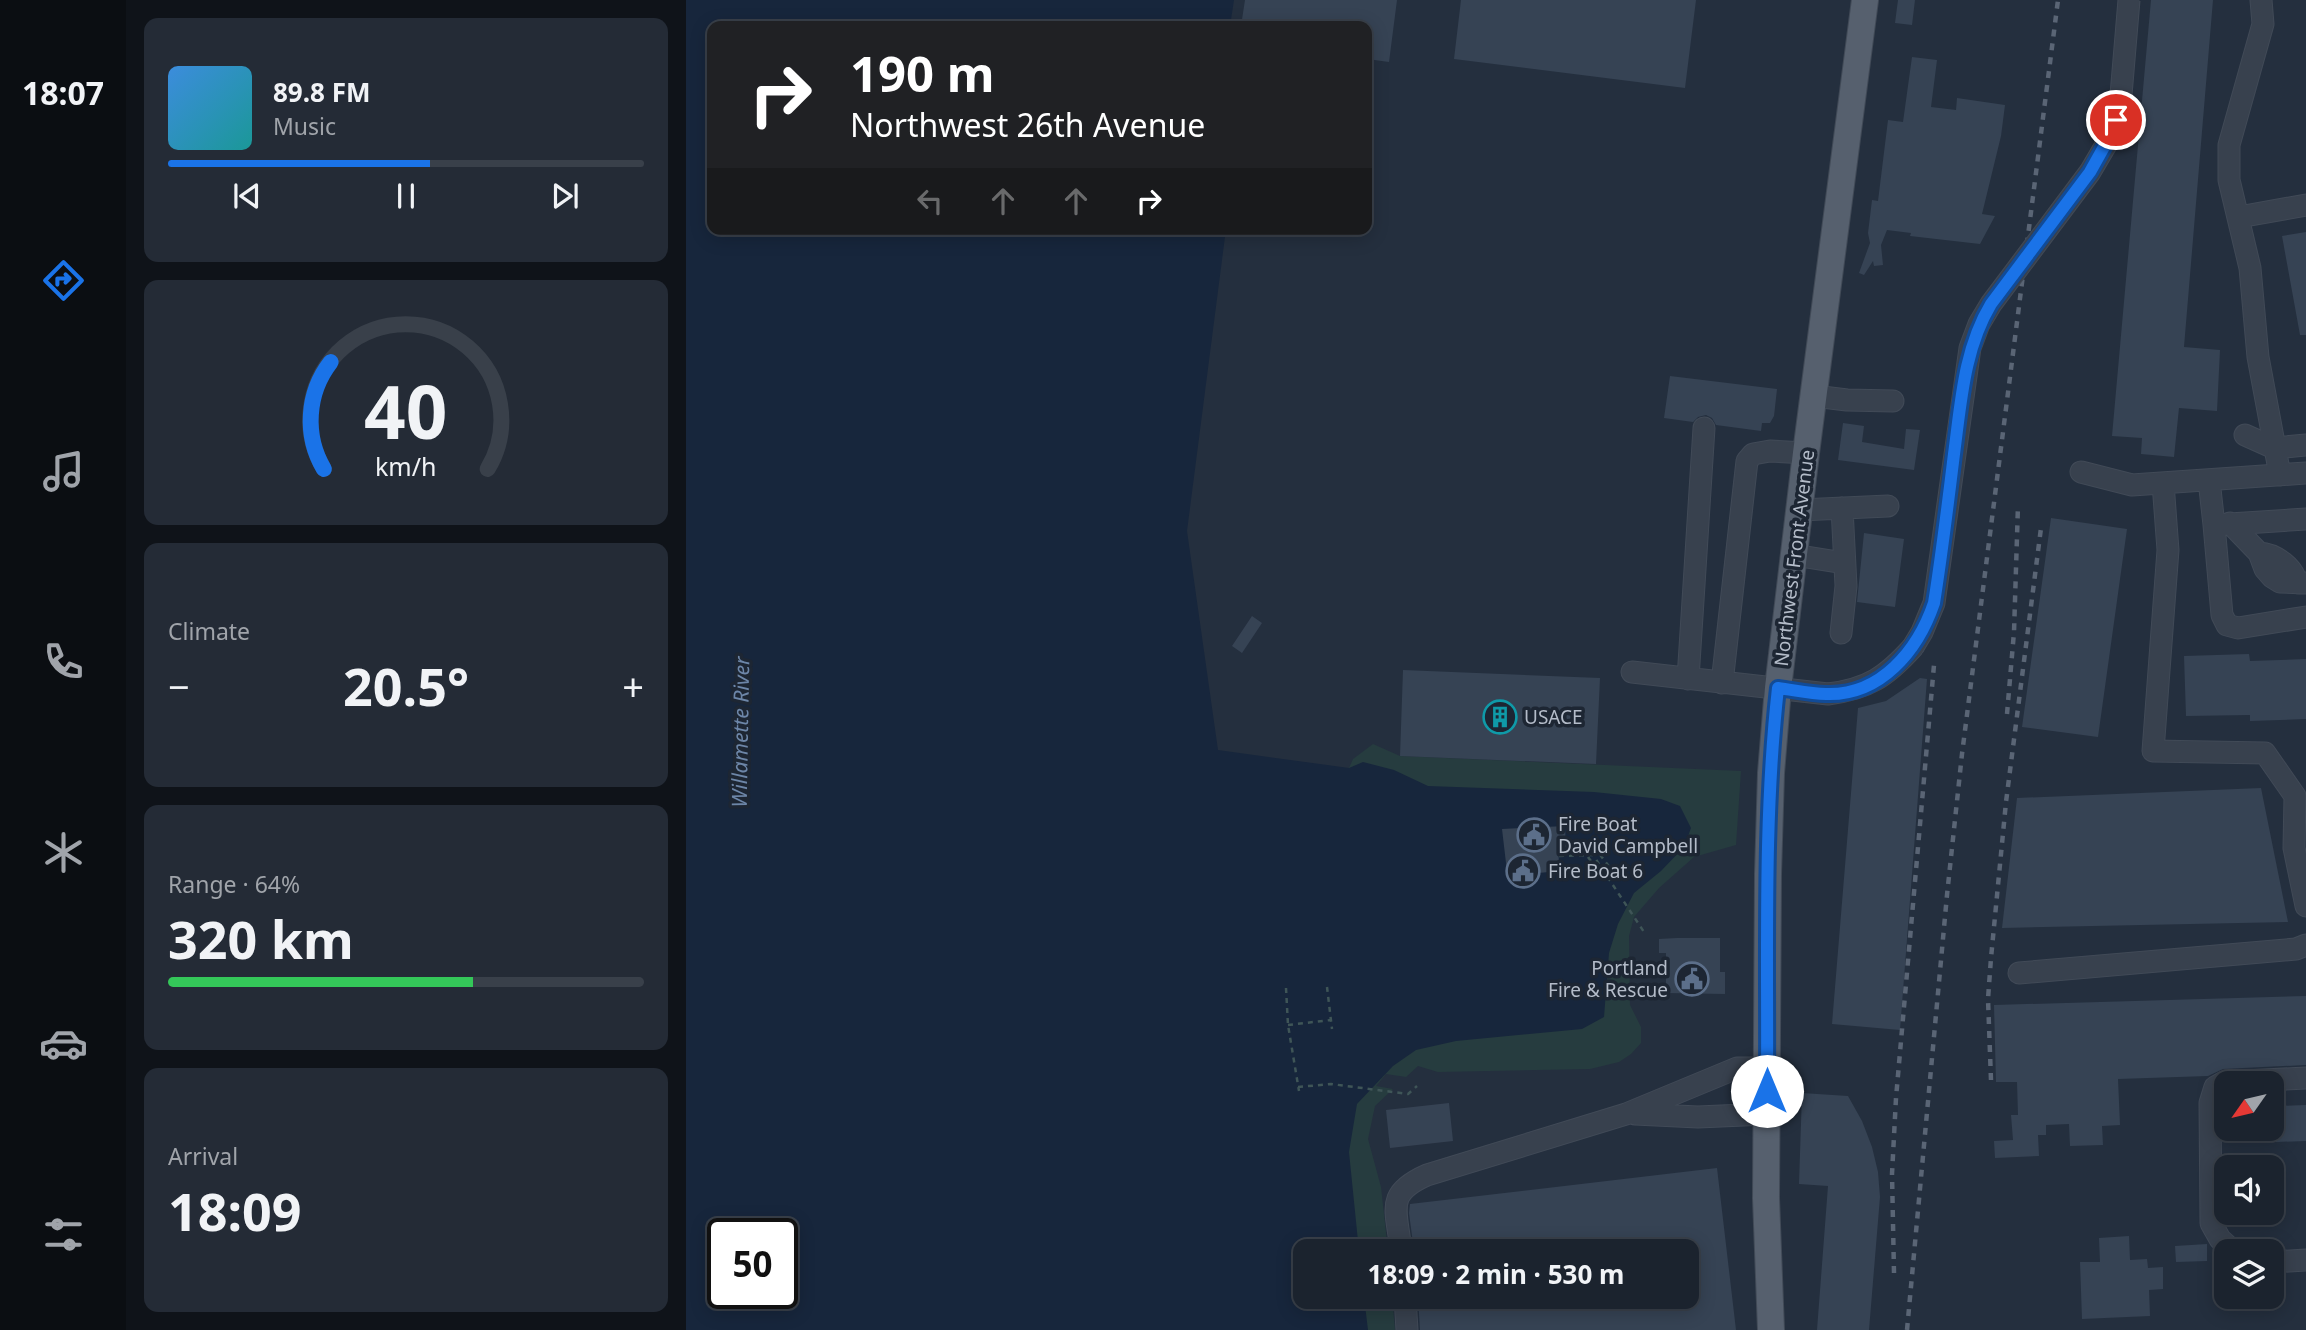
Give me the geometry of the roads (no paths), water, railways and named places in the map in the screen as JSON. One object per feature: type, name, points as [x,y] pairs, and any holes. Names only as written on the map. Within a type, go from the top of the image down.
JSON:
[{"type":"main road","name":"Northwest Front Avenue","points":[[1771,1330],[1767,1244],[1770,773],[1794,555],[1865,0]]},
{"type":"street","points":[[1632,672],[1828,694],[1852,691],[1878,680],[1913,647],[1934,603],[1970,348],[1979,324],[1991,304],[2090,172],[2109,138],[2121,95],[2129,0]]},
{"type":"street","points":[[2261,0],[2263,24],[2229,145],[2229,180],[2250,268],[2258,357],[2280,475]]},
{"type":"street","points":[[2239,216],[2306,205]]},
{"type":"street","points":[[1814,396],[1893,401]]},
{"type":"street","points":[[1688,679],[1704,428]]},
{"type":"street","points":[[2245,436],[2274,448],[2306,445]]},
{"type":"street","points":[[1723,683],[1747,461],[1753,454],[1762,452],[1807,453]]},
{"type":"street","points":[[2081,472],[2132,485],[2306,473]]},
{"type":"street","points":[[2209,480],[2222,524],[2222,615],[2227,625],[2238,628],[2306,617]]},
{"type":"street","points":[[2163,483],[2168,550],[2152,751],[2265,753],[2301,795],[2294,848],[2306,906]]},
{"type":"street","points":[[1800,510],[1888,506]]},
{"type":"street","points":[[1841,633],[1846,586],[1842,508]]},
{"type":"street","points":[[2222,524],[2306,519]]},
{"type":"street","points":[[2222,524],[2259,553],[2265,569],[2272,577],[2280,582],[2301,583]]},
{"type":"street","points":[[1794,555],[1844,563]]},
{"type":"street","points":[[2019,973],[2296,949],[2306,945]]},
{"type":"street","points":[[1400,1239],[1396,1199],[1401,1190],[1410,1183],[1427,1175],[1626,1114],[1737,1068],[1768,1068]]},
{"type":"street","points":[[2220,1239],[2211,1223],[2210,1103],[2215,1087],[2224,1082],[2306,1078]]},
{"type":"street","points":[[1626,1114],[1699,1117],[1767,1114]]},
{"type":"street","points":[[2284,1261],[2306,1260]]},
{"type":"street","points":[[1406,1309],[1407,1330]]},
{"type":"water","name":"Willamette River","points":[[686,0],[1234,0],[1231,21],[707,21],[707,235],[1225,235],[1187,531],[1218,750],[1349,768],[1363,762],[1394,770],[1428,786],[1594,792],[1661,799],[1680,806],[1691,828],[1684,847],[1634,893],[1618,924],[1609,953],[1604,1017],[1582,1029],[1456,1041],[1416,1050],[1393,1066],[1357,1104],[1349,1152],[1358,1239],[1293,1239],[1293,1309],[1365,1309],[1368,1330],[686,1330]]},
{"type":"railway","points":[[1907,1330],[1962,754],[2058,0]]},
{"type":"railway","points":[[2007,714],[2014,632],[2018,505]]},
{"type":"railway","points":[[1991,1080],[1988,999],[1991,958],[2006,802],[2041,528]]},
{"type":"railway","points":[[1894,1273],[1892,1174],[1896,1098],[1934,665]]},
{"type":"place","name":"USACE","points":[[1500,717]]},
{"type":"place","name":"Fire Boat David Campbell","points":[[1534,835]]},
{"type":"place","name":"Fire Boat 6","points":[[1523,871]]},
{"type":"place","name":"Portland Fire & Rescue","points":[[1692,979]]}]
